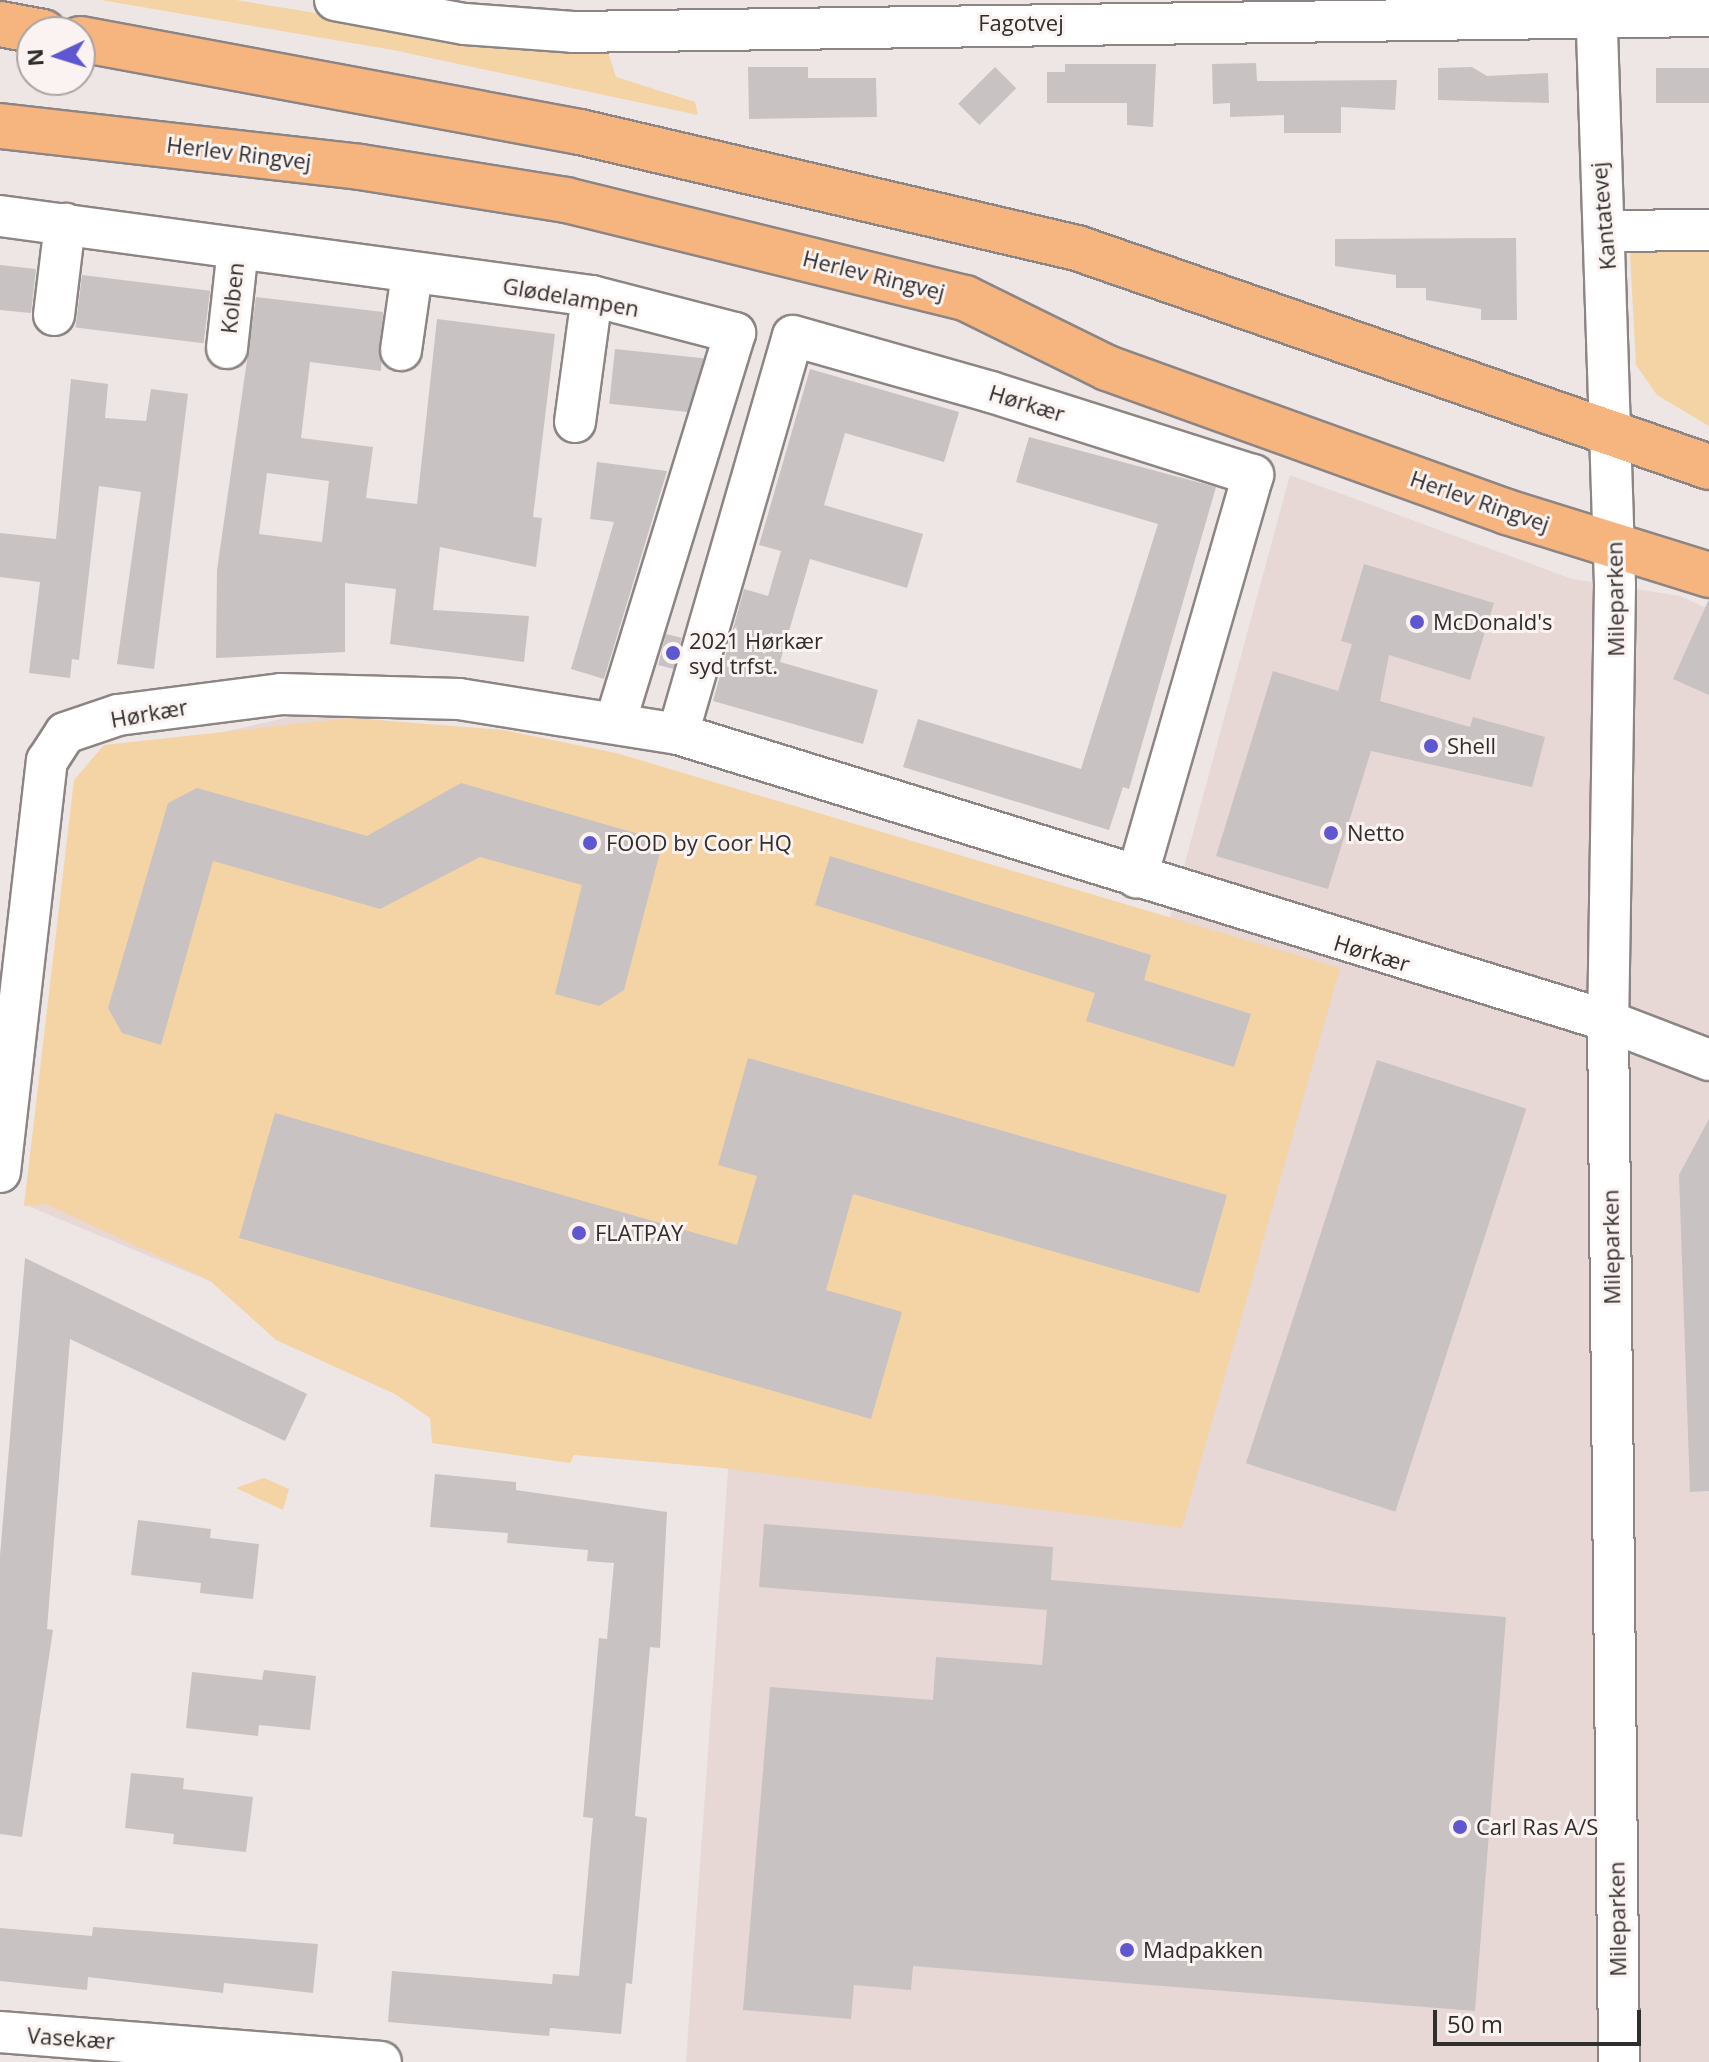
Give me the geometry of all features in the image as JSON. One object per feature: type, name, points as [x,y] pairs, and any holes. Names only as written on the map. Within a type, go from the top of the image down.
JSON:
[{"type":"main road","points":[[96,42],[580,132],[1077,248],[1709,467]]},
{"type":"main road","name":"Herlev Ringvej","points":[[0,126],[360,167],[566,200],[965,298],[1107,368],[1709,575]]},
{"type":"street","name":"Fagotvej","points":[[335,0],[465,24],[573,32],[909,12],[1596,9],[1709,16]]},
{"type":"street","name":"Kantatevej","points":[[1596,9],[1598,174],[1608,231],[1610,432]]},
{"type":"street","name":"Glødelampen","points":[[0,216],[592,296],[735,333],[615,723]]},
{"type":"street","points":[[54,315],[65,224]]},
{"type":"street","points":[[1608,231],[1709,230]]},
{"type":"street","name":"Kolben","points":[[227,348],[238,249]]},
{"type":"street","points":[[401,350],[412,274]]},
{"type":"street","points":[[575,422],[592,296]]},
{"type":"street","name":"Hørkær","points":[[678,734],[793,336],[991,392],[1253,475],[1137,878]]},
{"type":"street","name":"Mileparken","points":[[1610,432],[1614,544],[1608,1021],[1619,2062]]},
{"type":"street","name":"Hørkær","points":[[0,1172],[14,950],[47,761],[65,733],[118,715],[295,694],[459,699],[678,734],[1608,1021],[1709,1060]]},
{"type":"street","name":"Vasekær","points":[[0,2032],[381,2062]]},
{"type":"shaded area","points":[[101,0],[236,0],[505,44],[607,49],[616,77],[695,102],[698,115],[393,50]]},
{"type":"shaded area","points":[[1709,250],[1709,426],[1657,395],[1636,365],[1630,252]]},
{"type":"shaded area","points":[[1290,475],[1572,579],[1680,596],[1709,609],[1709,2062],[686,2062],[729,1458],[323,1328],[28,1206],[89,762],[308,713],[447,727],[1170,918]]},
{"type":"shaded area","points":[[351,718],[503,730],[616,753],[1340,968],[1182,1528],[722,1468],[574,1455],[570,1463],[432,1443],[430,1418],[395,1394],[276,1340],[209,1280],[46,1204],[24,1206],[74,780],[104,745]]},
{"type":"shaded area","points":[[264,1478],[289,1489],[283,1510],[236,1488]]},
{"type":"building","points":[[1256,63],[1257,81],[1397,80],[1395,110],[1341,107],[1341,133],[1284,133],[1284,115],[1230,117],[1230,103],[1213,104],[1212,64]]},
{"type":"building","points":[[1065,64],[1156,64],[1153,127],[1127,125],[1127,103],[1047,103],[1047,72],[1065,72]]},
{"type":"building","points":[[748,67],[808,67],[808,78],[876,78],[877,117],[749,119]]},
{"type":"building","points":[[995,67],[1016,88],[979,125],[958,104]]},
{"type":"building","points":[[1472,67],[1487,76],[1548,73],[1549,103],[1438,100],[1438,68]]},
{"type":"building","points":[[1656,68],[1709,68],[1709,103],[1656,103]]},
{"type":"building","points":[[1516,238],[1517,320],[1481,320],[1481,309],[1426,300],[1426,288],[1396,288],[1396,275],[1335,266],[1335,239]]},
{"type":"building","points":[[0,265],[36,269],[31,313],[0,310]]},
{"type":"building","points":[[82,275],[210,291],[204,343],[76,328]]},
{"type":"building","points":[[256,297],[383,312],[381,371],[310,362],[301,438],[373,447],[366,498],[417,504],[437,319],[555,334],[533,517],[542,518],[536,567],[440,547],[433,610],[529,616],[524,662],[390,644],[396,589],[345,583],[345,652],[216,658],[217,570]],"holes":[[[267,473],[329,481],[322,542],[259,534]]]},
{"type":"building","points":[[615,349],[704,358],[698,413],[609,404]]},
{"type":"building","points":[[810,369],[959,412],[944,462],[845,433],[824,505],[923,534],[907,588],[810,559],[780,662],[878,690],[863,744],[713,701],[744,589],[768,596],[781,551],[759,545]]},
{"type":"building","points":[[71,379],[108,384],[105,418],[146,421],[151,389],[188,394],[154,669],[117,664],[141,492],[99,486],[79,660],[72,659],[70,678],[29,673],[40,582],[0,577],[0,533],[56,539]]},
{"type":"building","points":[[1029,437],[1216,487],[1129,789],[1123,787],[1109,830],[903,767],[918,719],[1081,769],[1158,524],[1016,482]]},
{"type":"building","points":[[597,462],[667,471],[604,679],[571,669],[614,522],[590,519]]},
{"type":"building","points":[[1364,564],[1494,603],[1470,680],[1389,655],[1380,701],[1470,727],[1473,717],[1545,737],[1532,787],[1371,751],[1328,889],[1216,856],[1273,671],[1338,691],[1352,644],[1341,641]]},
{"type":"building","points":[[1709,599],[1709,695],[1673,679]]},
{"type":"building","name":"2021 Hørkær syd trfst.","points":[[666,634],[682,638],[674,669],[658,665]]},
{"type":"building","points":[[461,783],[663,841],[624,990],[599,1006],[555,994],[582,885],[480,857],[380,909],[213,861],[161,1045],[122,1033],[108,1008],[168,803],[197,788],[367,836]]},
{"type":"building","points":[[830,856],[1151,955],[1144,980],[1251,1014],[1234,1067],[1086,1021],[1095,993],[815,905]]},
{"type":"building","points":[[748,1058],[1227,1195],[1199,1293],[853,1194],[826,1290],[902,1312],[871,1419],[239,1238],[275,1113],[737,1245],[757,1176],[718,1165]]},
{"type":"building","points":[[1377,1060],[1526,1109],[1395,1512],[1246,1463]]},
{"type":"building","points":[[1709,1119],[1709,1491],[1690,1492],[1679,1175]]},
{"type":"building","points":[[25,1258],[307,1394],[285,1441],[70,1339],[47,1629],[53,1630],[22,1837],[0,1834],[0,1556]]},
{"type":"building","points":[[435,1474],[516,1482],[516,1490],[667,1512],[660,1648],[650,1647],[635,1816],[647,1818],[632,1984],[626,1983],[621,2034],[550,2028],[549,2036],[388,2022],[392,1971],[552,1984],[553,1974],[579,1976],[593,1818],[583,1817],[599,1638],[607,1639],[614,1563],[587,1561],[588,1550],[507,1543],[508,1533],[430,1527]]},
{"type":"building","points":[[138,1520],[211,1529],[210,1538],[259,1544],[253,1599],[200,1593],[201,1583],[131,1575]]},
{"type":"building","points":[[764,1524],[1053,1547],[1051,1580],[1506,1617],[1475,2011],[913,1966],[911,1990],[854,1985],[851,2019],[743,2010],[770,1687],[933,1700],[936,1657],[1042,1665],[1047,1610],[759,1587]]},
{"type":"building","points":[[264,1670],[316,1676],[310,1730],[259,1725],[258,1736],[186,1728],[192,1672],[262,1680]]},
{"type":"building","points":[[131,1773],[184,1778],[183,1789],[253,1797],[246,1852],[173,1844],[174,1834],[125,1828]]},
{"type":"building","points":[[93,1927],[318,1944],[313,1993],[224,1983],[223,1993],[88,1977],[87,1990],[0,1981],[0,1928],[92,1936]]},
{"type":"place","name":"McDonald's","points":[[1417,622]]},
{"type":"place","name":"2021 Hørkær syd trfst.","points":[[673,653]]},
{"type":"place","name":"Shell","points":[[1431,746]]},
{"type":"place","name":"Netto","points":[[1331,833]]},
{"type":"place","name":"FOOD by Coor HQ","points":[[590,843]]},
{"type":"place","name":"FLATPAY","points":[[579,1233]]},
{"type":"place","name":"Carl Ras A/S","points":[[1460,1827]]},
{"type":"place","name":"Madpakken","points":[[1127,1950]]}]
